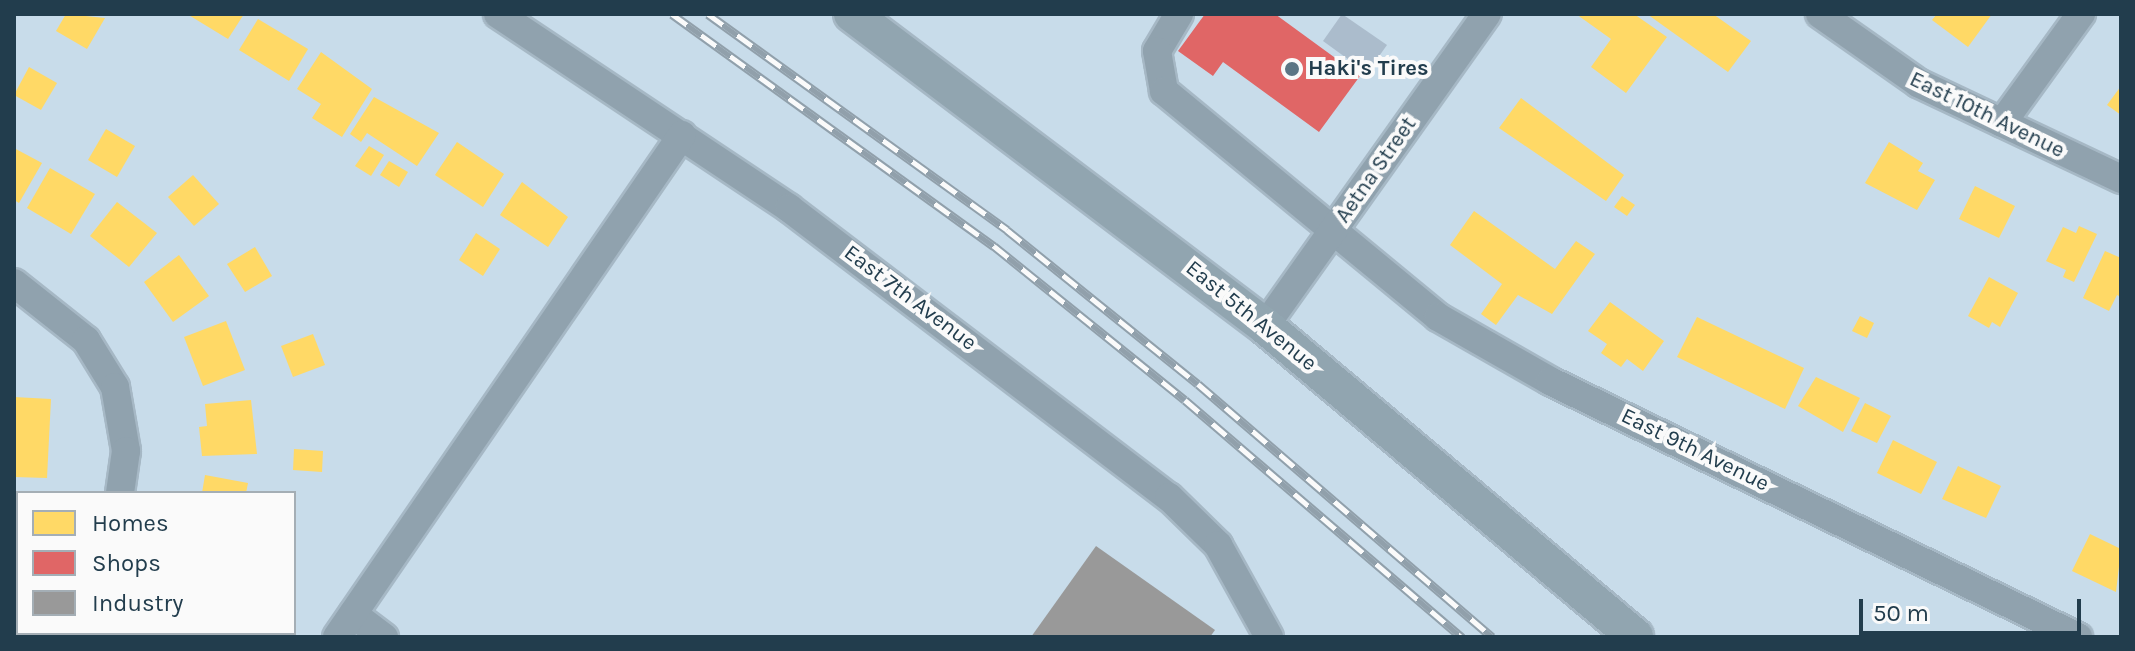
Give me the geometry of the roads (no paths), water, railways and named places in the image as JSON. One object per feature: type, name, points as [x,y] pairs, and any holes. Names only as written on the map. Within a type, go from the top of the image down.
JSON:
[{"type":"main road","name":"East 5th Avenue","points":[[852,14],[1265,326],[1635,637]]},
{"type":"street","name":"East 7th Avenue","points":[[498,14],[682,135],[907,295],[1194,518],[1236,570],[1269,637]]},
{"type":"street","name":"East 9th Avenue","points":[[1179,14],[1157,51],[1164,91],[1331,234],[1438,317],[1505,358],[2078,637]]},
{"type":"street","name":"Aetna Street","points":[[1265,326],[1487,14]]},
{"type":"street","name":"East 10th Avenue","points":[[1820,14],[1918,83],[2121,179]]},
{"type":"street","points":[[2002,123],[2081,14]]},
{"type":"street","points":[[384,637],[345,626],[682,135]]},
{"type":"street","points":[[14,283],[86,340],[115,387],[126,451],[120,491]]},
{"type":"railway","points":[[672,14],[994,246],[1185,400],[1462,637]]},
{"type":"railway","points":[[708,14],[1007,230],[1198,384],[1492,637]]},
{"type":"place","name":"Haki's Tires","points":[[1292,69]]}]
